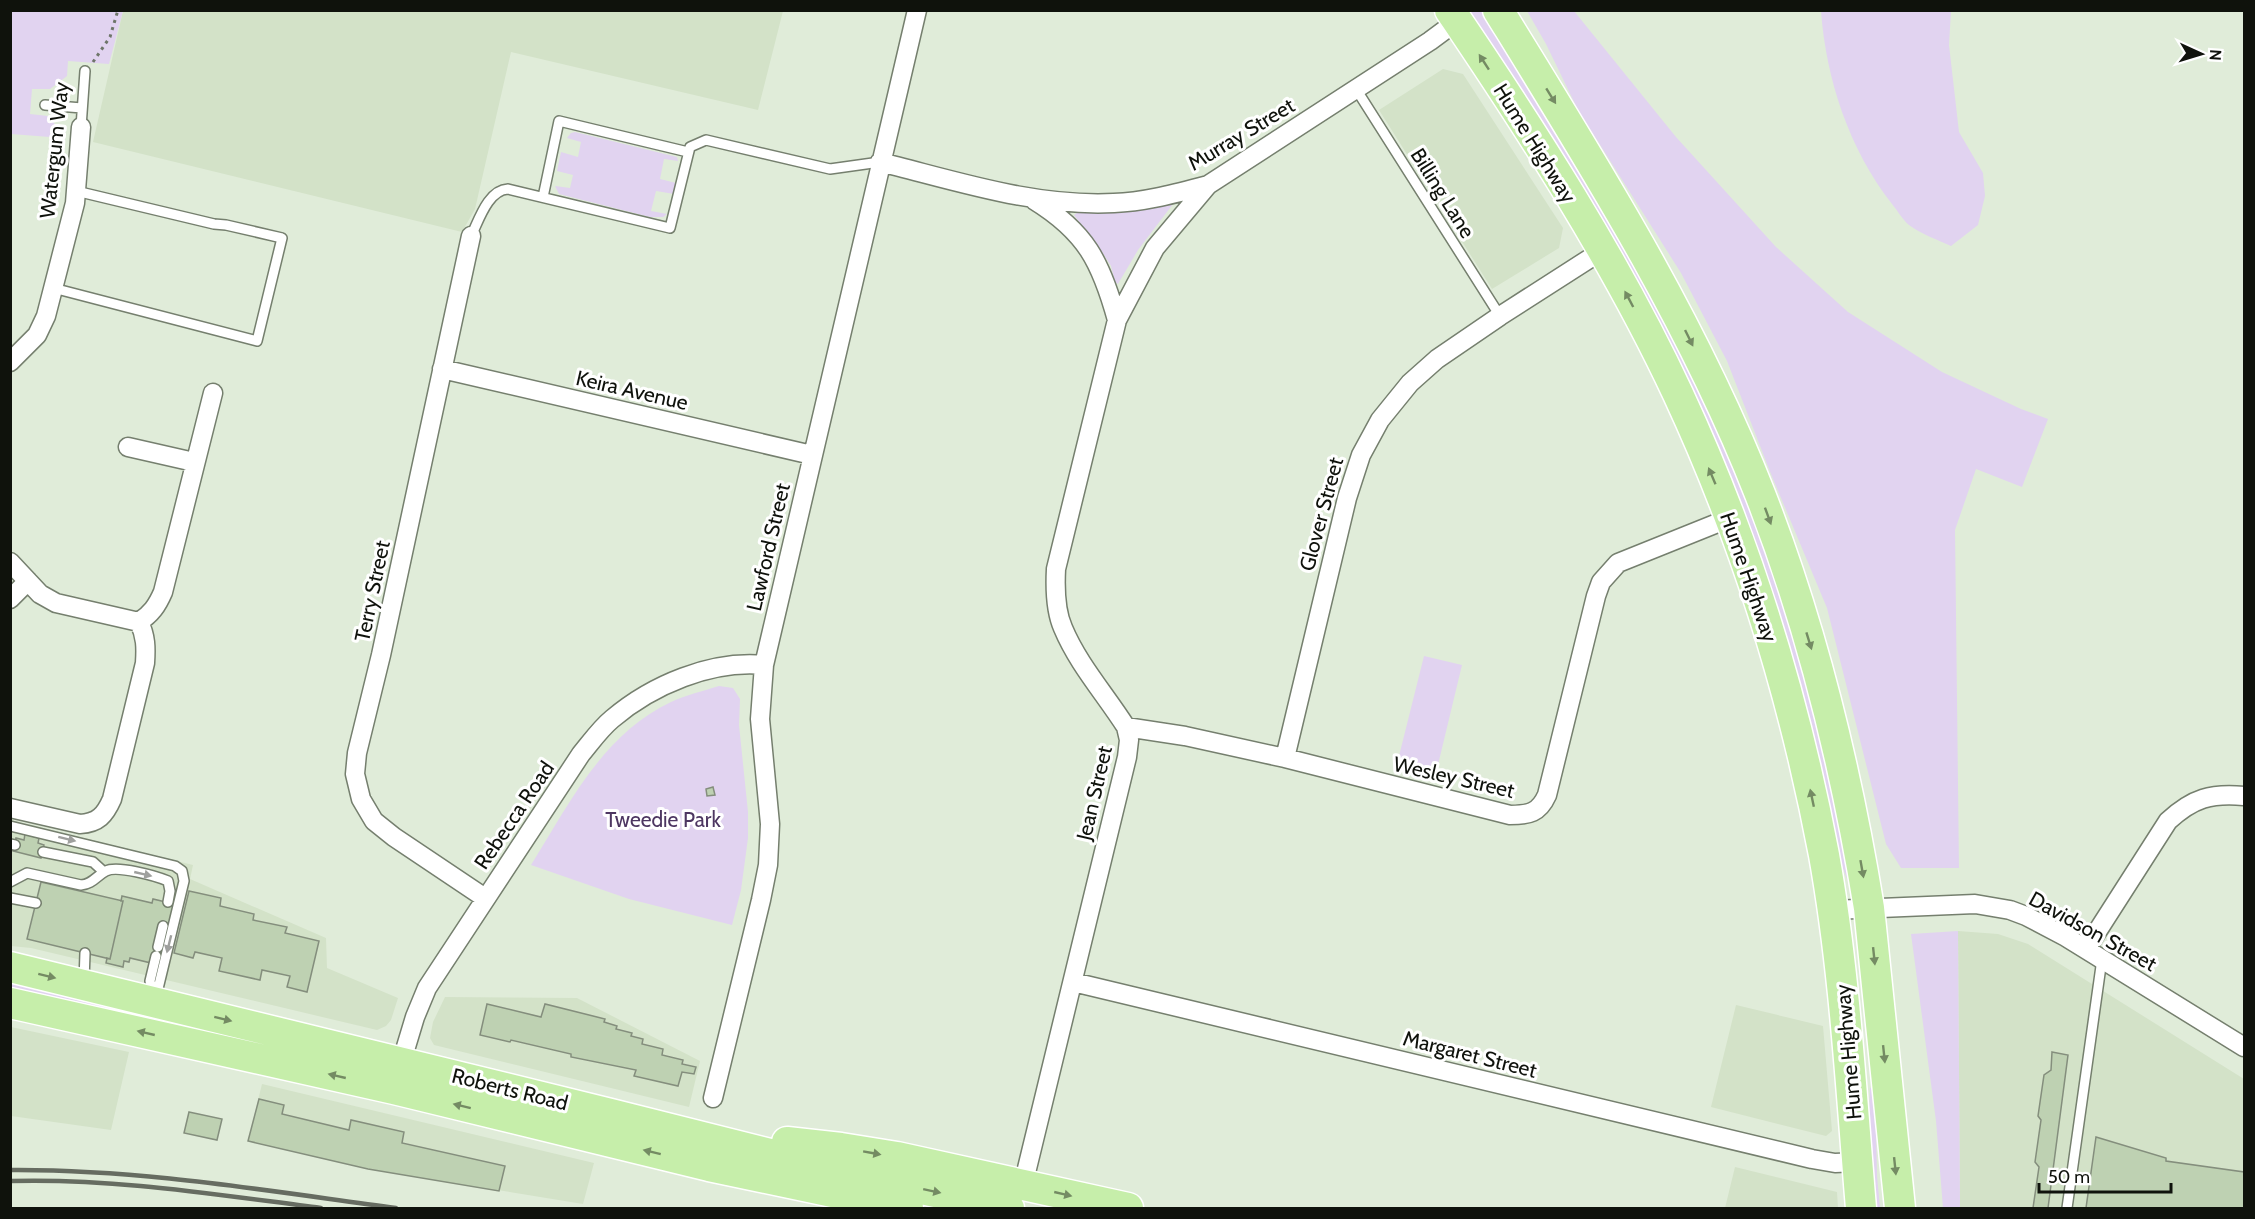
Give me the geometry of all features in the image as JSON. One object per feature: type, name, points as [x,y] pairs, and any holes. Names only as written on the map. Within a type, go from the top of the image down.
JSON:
[{"type":"highway","name":"Hume Highway","points":[[1498,10],[1613,198],[1664,288],[1721,404],[1761,495],[1792,585],[1841,760],[1869,908],[1900,1209]]},
{"type":"highway","name":"Hume Highway","points":[[1454,16],[1603,250],[1678,394],[1730,518],[1755,589],[1788,698],[1813,803],[1833,909],[1862,1209]]},
{"type":"highway","name":"Roberts Road","points":[[10,967],[155,1003],[709,1166],[908,1209]]},
{"type":"highway","name":"Roberts Road","points":[[10,1003],[397,1076],[694,1136],[967,1199],[1016,1197]]},
{"type":"highway","points":[[694,1136],[762,1139],[897,1157],[1016,1197],[1128,1209]]},
{"type":"highway","points":[[709,1166],[742,1181],[822,1209]]},
{"type":"street","name":"Lawford Street","points":[[713,1098],[768,865],[770,813],[760,719],[764,665],[917,10]]},
{"type":"street","name":"Murray Street","points":[[880,162],[1032,199],[1114,203],[1148,199],[1208,185],[1430,42],[1454,16]]},
{"type":"street","name":"Watergum Way","points":[[10,362],[37,336],[54,288],[76,191],[81,128]]},
{"type":"street","name":"Jean Street","points":[[1016,1197],[1073,982],[1127,757],[1129,740],[1125,727],[1075,651],[1063,627],[1055,588],[1056,568],[1117,320],[1155,248],[1208,185]]},
{"type":"street","points":[[1032,199],[1055,213],[1084,242],[1098,264],[1117,320]]},
{"type":"street","name":"Terry Street","points":[[471,236],[381,655],[357,753],[355,774],[361,799],[374,821],[485,898]]},
{"type":"street","name":"Glover Street","points":[[1284,758],[1347,498],[1361,455],[1380,420],[1410,383],[1437,359],[1500,315],[1603,250]]},
{"type":"street","name":"Keira Avenue","points":[[442,369],[812,455]]},
{"type":"street","points":[[10,562],[40,594],[56,603],[139,622],[149,616],[163,592],[213,393]]},
{"type":"street","points":[[128,447],[194,462]]},
{"type":"street","name":"Wesley Street","points":[[1125,727],[1185,736],[1284,758],[1510,815],[1531,814],[1538,810],[1547,795],[1601,582],[1614,567],[1626,559],[1730,518]]},
{"type":"street","points":[[10,599],[28,581]]},
{"type":"street","points":[[10,808],[73,823],[88,824],[102,817],[112,800],[145,663],[145,639],[139,622]]},
{"type":"street","name":"Rebecca Road","points":[[397,1076],[415,1017],[427,988],[581,754],[613,718],[642,698],[687,677],[736,665],[764,665]]},
{"type":"street","points":[[2086,950],[2159,834],[2174,816],[2189,804],[2207,797],[2228,794],[2244,796]]},
{"type":"street","name":"Davidson Street","points":[[1833,909],[1957,904],[1993,907],[2026,916],[2102,959],[2244,1047]]},
{"type":"street","name":"Margaret Street","points":[[1073,982],[1812,1159],[1835,1163],[1857,1162]]},
{"type":"lane","name":"Watergum Way","points":[[81,128],[85,71]]},
{"type":"lane","name":"Billing Lane","points":[[1356,89],[1500,315]]},
{"type":"lane","points":[[45,105],[82,108]]},
{"type":"lane","points":[[543,197],[559,121],[688,152]]},
{"type":"lane","points":[[471,236],[484,209],[496,192],[508,189],[670,228],[688,152],[693,145],[706,140],[830,169],[880,162]]},
{"type":"lane","points":[[54,288],[258,341],[282,238],[76,191]]},
{"type":"lane","points":[[10,826],[175,866],[182,871],[184,881],[155,1003]]},
{"type":"lane","points":[[43,852],[93,862],[104,872]]},
{"type":"lane","points":[[10,882],[27,873],[81,885],[93,882],[104,872],[116,868],[168,881],[170,886],[168,902]]},
{"type":"lane","points":[[10,898],[36,903]]},
{"type":"lane","points":[[155,1003],[150,981],[163,926]]},
{"type":"lane","points":[[84,985],[85,953]]},
{"type":"lane","points":[[2067,1209],[2102,959]]},
{"type":"path","points":[[85,71],[92,71],[93,63],[110,37],[118,10]]},
{"type":"shaded area","points":[[123,11],[783,11],[758,110],[511,52],[475,209],[462,232],[93,142]]},
{"type":"shaded area","points":[[1443,69],[1463,74],[1563,228],[1559,248],[1492,289],[1379,110]]},
{"type":"shaded area","points":[[11,820],[193,865],[190,879],[326,938],[327,968],[398,998],[391,1020],[386,1026],[377,1030],[31,948],[11,946]]},
{"type":"shaded area","points":[[1958,931],[1998,934],[2028,944],[2244,1079],[2244,1208],[1960,1208]]},
{"type":"shaded area","points":[[445,997],[577,998],[700,1061],[689,1107],[434,1045],[430,1038],[433,1022]]},
{"type":"shaded area","points":[[1736,1005],[1823,1026],[1832,1131],[1826,1136],[1711,1107]]},
{"type":"shaded area","points":[[11,1027],[129,1052],[111,1130],[11,1116]]},
{"type":"shaded area","points":[[262,1084],[594,1163],[583,1204],[368,1169],[248,1141]]},
{"type":"shaded area","points":[[1735,1167],[1837,1192],[1838,1208],[1725,1208]]},
{"type":"green space","points":[[10,11],[123,11],[109,64],[68,61],[67,76],[50,89],[32,89],[30,114],[48,116],[64,135],[63,138],[11,134]]},
{"type":"green space","points":[[1465,11],[1483,11],[1612,220],[1715,419],[1776,576],[1822,737],[1852,884],[1849,884],[1838,855],[1765,574]]},
{"type":"green space","points":[[1527,11],[1574,11],[1676,137],[1776,247],[1848,312],[1942,372],[2021,409],[2048,419],[2022,487],[1976,469],[1955,530],[1959,868],[1901,868],[1886,844],[1827,608],[1727,361],[1681,273],[1578,110]]},
{"type":"green space","points":[[1821,11],[1951,11],[1949,45],[1959,132],[1983,173],[1985,196],[1978,225],[1951,246],[1907,223],[1863,160],[1834,87]]},
{"type":"green space","points":[[575,132],[677,157],[678,161],[664,159],[660,179],[676,183],[674,194],[656,191],[651,211],[667,214],[663,217],[650,217],[559,194],[555,186],[570,188],[573,175],[557,171],[561,152],[578,157],[581,142],[567,138]]},
{"type":"green space","points":[[1172,202],[1173,204],[1138,250],[1118,284],[1115,282],[1111,266],[1104,255],[1074,215],[1134,211]]},
{"type":"green space","points":[[1424,656],[1462,665],[1437,769],[1398,760]]},
{"type":"green space","name":"Tweedie Park","points":[[719,686],[733,688],[740,699],[739,725],[748,812],[748,838],[741,890],[732,925],[629,899],[531,865],[574,795],[607,752],[626,732],[671,702]]},
{"type":"green space","points":[[1958,931],[1960,1208],[1943,1208],[1936,1121],[1911,934]]},
{"type":"green space","points":[[11,981],[205,1027],[204,1033],[11,990]]},
{"type":"green space","points":[[1870,1088],[1875,1088],[1880,1208],[1874,1208],[1868,1145]]},
{"type":"building","points":[[713,787],[715,795],[707,796],[706,789]]},
{"type":"building","points":[[25,834],[39,838],[38,843],[44,845],[41,858],[13,851],[16,838],[24,840]]},
{"type":"building","points":[[41,882],[123,901],[110,959],[27,939]]},
{"type":"building","points":[[189,891],[221,898],[220,906],[254,914],[253,920],[287,927],[285,933],[319,941],[307,992],[287,987],[290,976],[262,970],[260,980],[219,971],[222,958],[195,952],[193,958],[174,953]]},
{"type":"building","points":[[122,896],[152,903],[153,899],[174,904],[169,927],[159,925],[154,947],[163,949],[161,957],[153,955],[151,963],[130,958],[129,962],[124,961],[123,967],[106,963],[107,958],[110,959],[123,901],[121,901]]},
{"type":"building","points":[[487,1004],[541,1017],[545,1004],[605,1019],[604,1022],[617,1026],[616,1029],[632,1033],[631,1036],[643,1039],[642,1044],[663,1049],[662,1055],[683,1060],[682,1064],[696,1067],[694,1074],[682,1072],[678,1086],[634,1076],[636,1070],[571,1057],[571,1054],[511,1040],[510,1042],[480,1035]]},
{"type":"building","points":[[2052,1052],[2068,1055],[2048,1208],[2033,1208],[2039,1167],[2035,1162],[2041,1120],[2038,1116],[2044,1075],[2051,1070]]},
{"type":"building","points":[[259,1099],[284,1105],[282,1114],[349,1130],[351,1120],[404,1132],[402,1143],[505,1166],[499,1191],[368,1169],[248,1141]]},
{"type":"building","points":[[189,1112],[222,1119],[217,1140],[184,1133]]},
{"type":"building","points":[[2096,1137],[2166,1158],[2166,1161],[2244,1172],[2244,1208],[2086,1208]]},
{"type":"railway","points":[[10,1170],[156,1177],[396,1208]]},
{"type":"railway","points":[[10,1181],[127,1185],[321,1208]]}]
